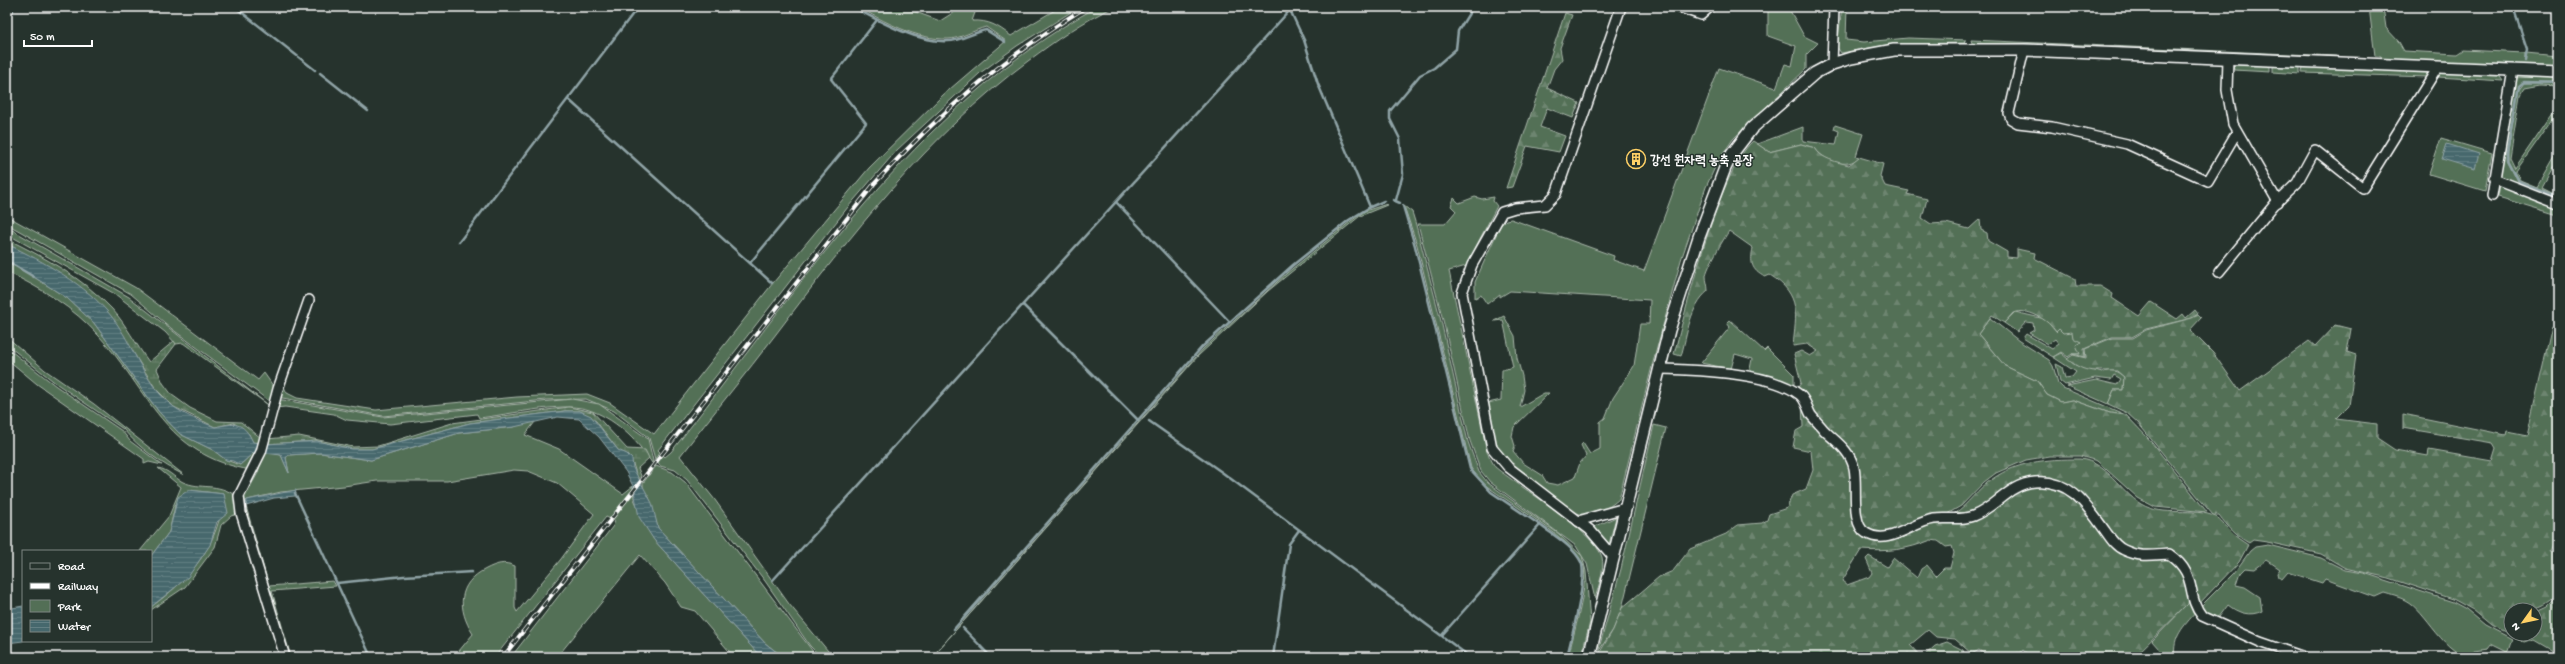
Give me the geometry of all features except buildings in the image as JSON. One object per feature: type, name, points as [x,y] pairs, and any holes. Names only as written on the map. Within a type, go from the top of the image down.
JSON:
[{"type":"main road","points":[[1589,657],[1659,369],[1683,282],[1724,168],[1732,154],[1752,128],[1815,73],[1832,64],[1894,50],[2024,50],[2558,72]]},
{"type":"street","points":[[1614,558],[1602,542],[1578,521],[1508,467],[1492,448],[1462,293],[1472,265],[1502,212],[1515,208],[1545,205],[1556,194],[1622,7]]},
{"type":"street","points":[[1678,7],[1702,14],[1710,7]]},
{"type":"street","points":[[1832,64],[1834,7]]},
{"type":"street","points":[[2024,50],[2008,113],[2011,119],[2018,123],[2052,127],[2128,144],[2208,180],[2237,132]]},
{"type":"street","points":[[2228,59],[2227,90],[2237,132],[2278,202]]},
{"type":"street","points":[[2219,272],[2278,202],[2297,183],[2315,150],[2363,188],[2438,67]]},
{"type":"street","points":[[2492,196],[2513,70]]},
{"type":"street","points":[[2494,179],[2558,204]]},
{"type":"street","points":[[285,657],[239,504],[239,496],[261,452],[290,353],[309,300]]},
{"type":"street","points":[[1659,369],[1729,372],[1765,381],[1801,396],[1810,413],[1847,452],[1852,461],[1857,492],[1858,523],[1860,529],[1866,533],[1873,536],[1887,536],[1936,518],[1954,520],[1966,518],[1985,510],[2014,487],[2027,483],[2063,485],[2081,499],[2112,541],[2122,550],[2145,557],[2169,554],[2178,560],[2189,578],[2196,609],[2202,616],[2260,642],[2304,657]]},
{"type":"street","points":[[1578,521],[1625,508]]},
{"type":"green space","points":[[858,7],[902,7],[940,21],[962,7],[977,7],[972,21],[993,24],[1011,36],[1060,7],[1079,7],[1017,46],[980,73],[897,150],[848,207],[658,450],[660,452],[655,459],[649,438],[614,411],[586,399],[546,400],[383,416],[277,397],[282,383],[287,393],[297,398],[376,410],[517,397],[587,394],[610,403],[654,434],[773,283],[869,168],[943,95],[1006,41],[986,27],[953,39],[924,36],[901,29]]},
{"type":"green space","points":[[1097,7],[1114,7],[1080,25],[1028,61],[991,90],[924,154],[893,188],[833,260],[680,456],[715,500],[789,604],[833,657],[821,657],[810,646],[765,581],[687,480],[675,470],[660,466],[658,462],[663,455],[665,457],[671,452],[813,267],[862,207],[914,150],[970,96],[1031,49]]},
{"type":"green space","points":[[1768,7],[1788,7],[1804,36],[1818,43],[1806,55],[1806,69],[1733,139],[1717,163],[1706,187],[1681,260],[1652,366],[1619,499],[1611,506],[1596,513],[1585,515],[1572,511],[1535,485],[1510,464],[1501,455],[1494,444],[1488,403],[1501,400],[1502,370],[1513,367],[1503,320],[1494,321],[1504,316],[1515,336],[1517,358],[1524,390],[1520,407],[1544,393],[1549,393],[1514,427],[1512,436],[1515,446],[1513,451],[1523,463],[1542,475],[1547,483],[1558,485],[1575,477],[1580,463],[1586,456],[1581,445],[1583,443],[1590,454],[1600,449],[1600,422],[1605,418],[1613,398],[1634,366],[1640,324],[1649,324],[1650,300],[1510,291],[1500,297],[1500,294],[1487,304],[1481,295],[1475,298],[1475,282],[1500,226],[1506,220],[1511,219],[1614,256],[1613,260],[1644,271],[1719,68],[1776,88],[1785,64],[1792,66],[1796,46],[1768,36]]},
{"type":"green space","points":[[1842,7],[1847,7],[1846,40],[1864,42],[1908,38],[1967,40],[1964,43],[1894,44],[1841,53],[1837,47]]},
{"type":"green space","points":[[2369,7],[2383,7],[2386,28],[2399,42],[2404,51],[2457,54],[2463,50],[2525,53],[2525,61],[2526,53],[2558,56],[2558,67],[2381,60],[2381,56],[2375,56]]},
{"type":"green space","points":[[1565,13],[1572,15],[1560,48],[1562,59],[1554,69],[1547,88],[1579,103],[1573,118],[1547,108],[1540,127],[1565,136],[1559,152],[1527,146],[1512,187],[1506,188]]},
{"type":"green space","points":[[1971,40],[2336,56],[2335,58],[1972,43]]},
{"type":"green space","points":[[2233,64],[2270,65],[2270,72],[2234,70]]},
{"type":"green space","points":[[2273,64],[2300,67],[2300,74],[2273,72]]},
{"type":"green space","points":[[2303,66],[2432,71],[2428,77],[2302,73]]},
{"type":"green space","points":[[2441,72],[2498,74],[2503,81],[2438,77]]},
{"type":"green space","points":[[2519,75],[2558,77],[2558,82],[2524,82],[2519,86],[2507,151],[2507,161],[2517,181],[2558,197],[2558,202],[2500,178],[2514,82]]},
{"type":"green space","points":[[2524,83],[2558,83],[2558,86],[2540,85],[2524,88],[2520,95],[2510,158],[2515,168],[2558,105],[2558,112],[2516,171],[2520,180],[2537,187],[2558,150],[2558,159],[2542,188],[2558,196],[2518,180],[2508,160],[2508,151],[2518,91]]},
{"type":"green space","points":[[1835,125],[1863,134],[1856,156],[1859,157],[1854,161],[1849,163],[1836,162],[1824,157],[1815,148],[1801,144],[1769,152],[1757,144],[1803,127],[1803,141],[1836,145],[1839,131],[1834,129]]},
{"type":"green space","points":[[2441,138],[2492,153],[2485,191],[2429,174]]},
{"type":"green space","points":[[1753,141],[1769,152],[1801,144],[1815,148],[1821,155],[1839,163],[1849,165],[1859,157],[1883,164],[1880,176],[1885,186],[1909,191],[1907,194],[1927,199],[1922,218],[1931,224],[1946,223],[1969,229],[1980,219],[1981,230],[1987,233],[1988,241],[2007,252],[2007,257],[2017,258],[2017,249],[2035,253],[2034,258],[2075,279],[2076,286],[2100,286],[2113,294],[2112,298],[2139,316],[2151,302],[2177,319],[2183,314],[2186,318],[2195,310],[2198,314],[2192,318],[2146,329],[2132,337],[2112,337],[2084,349],[2085,357],[2072,354],[2080,354],[2076,345],[2081,342],[2073,338],[2072,332],[2063,333],[2059,329],[2056,332],[2053,327],[2043,319],[2031,313],[2013,313],[2004,323],[1992,315],[1978,334],[2005,366],[2037,381],[2047,395],[2061,402],[2073,400],[2110,413],[2126,415],[2148,438],[2207,512],[2155,507],[2138,498],[2097,461],[2080,456],[2050,456],[2026,460],[1996,473],[1984,482],[1961,506],[1947,514],[1880,534],[1862,527],[1857,469],[1796,390],[1801,383],[1794,354],[1801,351],[1810,356],[1818,351],[1807,344],[1793,346],[1795,306],[1788,290],[1770,275],[1765,277],[1754,268],[1752,261],[1753,248],[1729,231],[1707,272],[1706,278],[1708,291],[1697,304],[1693,312],[1681,356],[1674,354],[1696,273],[1716,209],[1728,180],[1740,157]]},
{"type":"green space","points":[[2500,186],[2558,207],[2558,215],[2498,197]]},
{"type":"green space","points":[[1475,197],[1482,199],[1494,197],[1493,201],[1497,206],[1466,266],[1449,271],[1487,452],[1495,467],[1571,523],[1586,535],[1596,547],[1602,557],[1603,567],[1595,599],[1587,564],[1576,546],[1490,482],[1481,471],[1470,441],[1444,324],[1418,224],[1445,224],[1456,211],[1451,206],[1454,198],[1459,203]]},
{"type":"green space","points":[[1387,204],[1360,216],[1268,291],[1198,356],[932,657],[1203,349],[1287,273],[1351,221],[1365,211]]},
{"type":"green space","points":[[1404,206],[1412,212],[1416,225],[1442,325],[1468,442],[1479,472],[1488,483],[1559,534],[1582,556],[1586,571],[1590,622],[1581,657],[1568,657],[1582,598],[1585,575],[1584,567],[1579,557],[1569,546],[1538,521],[1480,481],[1471,468],[1417,245]]},
{"type":"green space","points":[[7,216],[136,288],[258,380],[264,373],[276,390],[273,404],[172,329],[131,294],[7,224]]},
{"type":"green space","points":[[7,227],[129,297],[271,407],[183,343],[176,344],[165,332],[115,294],[7,234]]},
{"type":"green space","points":[[7,239],[62,269],[101,298],[122,321],[149,362],[174,341],[176,344],[157,369],[163,383],[172,395],[190,408],[217,421],[241,422],[261,438],[260,443],[253,443],[249,434],[234,423],[215,427],[174,407],[156,389],[111,317],[92,297],[63,276],[7,244]]},
{"type":"green space","points":[[7,260],[67,298],[94,323],[159,412],[180,434],[213,450],[226,460],[240,465],[253,453],[258,452],[251,470],[222,462],[198,451],[178,436],[146,399],[99,336],[79,316],[68,308],[44,292],[7,272]]},
{"type":"green space","points":[[2015,312],[2045,319],[2056,332],[2059,329],[2072,331],[2081,342],[2080,354],[2072,354],[2068,357],[2061,352],[2053,357],[2023,338],[2026,334],[2052,349],[2059,344],[2055,339],[2048,344],[2029,333],[2034,330],[2033,323],[2026,322],[2017,332],[2004,323]]},
{"type":"green space","points":[[2198,315],[2201,318],[2190,330],[2213,353],[2240,391],[2309,341],[2315,346],[2335,325],[2351,329],[2347,352],[2356,355],[2349,406],[2336,419],[2377,424],[2377,438],[2395,450],[2428,456],[2429,450],[2492,461],[2496,448],[2493,443],[2403,428],[2403,414],[2506,435],[2507,431],[2527,435],[2552,327],[2558,329],[2558,536],[2551,551],[2558,553],[2558,594],[2543,605],[2543,602],[2503,602],[2503,631],[2491,625],[2473,610],[2453,599],[2389,578],[2345,568],[2321,554],[2267,542],[2253,540],[2249,543],[2236,534],[2219,515],[2213,515],[2138,423],[2127,413],[2108,404],[2114,390],[2123,390],[2124,377],[2117,371],[2086,370],[2067,359],[2073,355],[2086,358],[2085,349],[2112,338],[2133,338],[2146,330],[2192,318]]},
{"type":"green space","points":[[1990,318],[2019,341],[2049,360],[2053,366],[2058,383],[2063,388],[2126,415],[2110,413],[2073,400],[2061,402],[2047,395],[2037,381],[2005,366],[1978,334]]},
{"type":"green space","points":[[1730,320],[1764,351],[1767,348],[1794,375],[1794,384],[1790,386],[1749,374],[1752,359],[1735,354],[1731,369],[1701,363],[1730,327],[1727,323]]},
{"type":"green space","points":[[7,337],[45,370],[94,404],[184,475],[152,455],[136,443],[123,429],[57,384],[7,345]]},
{"type":"green space","points":[[7,348],[56,386],[122,431],[130,441],[162,465],[149,462],[144,464],[144,459],[37,384],[7,359]]},
{"type":"green space","points":[[2061,353],[2075,365],[2102,373],[2111,370],[2119,373],[2124,377],[2123,390],[2114,390],[2108,404],[2067,386],[2096,380],[2117,385],[2121,379],[2114,375],[2111,380],[2095,378],[2065,385],[2060,381],[2056,364],[2062,367],[2065,378],[2072,377],[2076,372],[2053,357]]},
{"type":"green space","points":[[572,399],[599,404],[648,439],[653,461],[652,463],[646,454],[624,430],[596,413],[576,407],[549,408],[479,418],[477,414],[390,424],[347,420],[334,414],[285,407],[275,408],[277,400],[283,400],[383,417]]},
{"type":"green space","points":[[1802,402],[1838,444],[1849,462],[1853,481],[1852,515],[1859,531],[1867,538],[1927,522],[1955,522],[2021,489],[2044,486],[2060,489],[2080,500],[2095,526],[2122,554],[2127,557],[2170,557],[2185,578],[2189,597],[2188,604],[2134,657],[2031,657],[2023,650],[2016,657],[1988,657],[1979,650],[1972,654],[1955,639],[1936,637],[1928,630],[1910,645],[1921,657],[1597,657],[1613,630],[1622,608],[1659,577],[1673,571],[1690,549],[1726,534],[1738,525],[1762,523],[1767,520],[1769,514],[1787,508],[1792,495],[1806,489],[1813,470],[1811,451],[1793,447],[1796,431],[1803,427]],"holes":[[[1931,540],[1938,541],[1946,547],[1952,546],[1954,553],[1950,568],[1944,568],[1936,576],[1927,565],[1921,569],[1917,578],[1893,558],[1887,567],[1869,556],[1866,559],[1872,573],[1869,577],[1847,585],[1842,581],[1861,550],[1897,550]]]},
{"type":"green space","points":[[569,407],[593,412],[627,449],[645,450],[649,458],[638,468],[641,476],[638,480],[633,464],[618,450],[596,421],[580,411],[565,411],[470,423],[372,449],[352,449],[317,441],[266,444],[267,439],[299,436],[353,447],[378,446],[452,423]]},
{"type":"green space","points":[[527,422],[535,422],[525,435],[559,449],[623,494],[633,486],[634,499],[654,540],[761,657],[734,657],[695,611],[681,607],[665,583],[640,555],[557,657],[511,657],[613,526],[615,521],[606,517],[495,657],[454,657],[473,634],[464,615],[462,606],[465,589],[469,582],[476,575],[493,566],[504,563],[515,566],[515,608],[517,612],[561,559],[594,514],[557,483],[528,471],[514,470],[447,481],[377,481],[344,486],[281,492],[247,500],[245,503],[269,586],[333,581],[336,586],[272,591],[291,657],[287,657],[242,506],[243,499],[258,473],[263,451],[281,455],[289,473],[286,458],[288,455],[320,453],[371,460],[459,433],[514,427]]},
{"type":"green space","points":[[1654,425],[1666,428],[1622,608],[1613,630],[1598,652],[1621,569]]},
{"type":"green space","points":[[2080,459],[2090,461],[2098,465],[2133,498],[2150,508],[2169,511],[2198,512],[2218,518],[2233,534],[2248,545],[2239,562],[2198,605],[2195,586],[2182,558],[2169,551],[2147,553],[2120,545],[2076,490],[2070,485],[2041,479],[1975,514],[1948,517],[1964,506],[1987,483],[2008,470],[2043,461]]},
{"type":"green space","points":[[656,466],[672,472],[685,482],[817,657],[783,657],[765,643],[658,528],[649,497],[643,490],[643,483]]},
{"type":"green space","points":[[158,468],[165,470],[183,482],[196,486],[222,489],[236,496],[238,514],[231,516],[221,525],[215,547],[185,587],[152,609],[152,606],[166,596],[191,572],[201,558],[210,544],[221,512],[224,494],[189,490],[175,506],[169,532],[152,555],[152,550],[141,550],[169,516],[181,487]]},
{"type":"green space","points":[[1616,517],[1609,544],[1594,527]]},
{"type":"green space","points":[[2268,545],[2321,558],[2345,570],[2364,573],[2453,602],[2466,609],[2485,625],[2503,634],[2503,642],[2511,642],[2508,651],[2507,652],[2491,644],[2488,648],[2474,650],[2472,654],[2473,657],[2463,655],[2453,650],[2436,633],[2421,614],[2405,600],[2384,593],[2375,597],[2325,579],[2322,583],[2288,572],[2282,579],[2278,577],[2277,573],[2280,569],[2267,560],[2255,569],[2245,568],[2240,573],[2236,585],[2245,587],[2260,597],[2262,611],[2249,614],[2236,610],[2228,605],[2216,621],[2199,608],[2234,573],[2250,551],[2255,547]]},
{"type":"green space","points":[[2558,596],[2558,654],[2537,642],[2543,642],[2543,608],[2548,606]]},
{"type":"green space","points":[[2189,597],[2196,612],[2183,627],[2177,638],[2175,644],[2175,657],[2166,657],[2152,641],[2188,604]]},
{"type":"green space","points":[[1947,642],[1963,650],[1965,657],[1923,657],[1935,646]]},
{"type":"water","points":[[2447,144],[2479,154],[2475,169],[2442,159]]},
{"type":"water","points":[[7,244],[50,266],[77,284],[102,305],[120,328],[155,388],[174,407],[193,418],[215,427],[233,424],[242,427],[246,430],[253,442],[260,443],[258,452],[253,453],[240,465],[233,461],[226,460],[213,450],[180,434],[159,412],[94,323],[67,298],[7,260]]},
{"type":"water","points":[[565,411],[580,411],[591,416],[618,450],[627,454],[632,459],[633,468],[652,503],[658,528],[765,643],[783,657],[761,657],[654,540],[639,517],[633,486],[626,472],[599,437],[579,419],[558,417],[514,427],[459,433],[371,460],[321,453],[288,455],[286,458],[289,473],[281,455],[265,453],[266,444],[317,441],[352,449],[372,449],[470,423]]},
{"type":"water","points":[[189,490],[224,494],[228,513],[217,522],[210,545],[188,577],[152,606],[152,555],[169,532],[178,497]]},
{"type":"water","points":[[296,490],[295,496],[274,498],[246,506],[247,500]]},
{"type":"water","points":[[22,606],[22,641],[7,643],[7,609]]},
{"type":"waterway","points":[[235,7],[315,70]]},
{"type":"waterway","points":[[459,242],[638,7]]},
{"type":"waterway","points":[[853,7],[899,30],[936,41],[953,41],[986,30],[1005,42]]},
{"type":"waterway","points":[[773,580],[1290,10],[1289,7]]},
{"type":"waterway","points":[[1396,200],[1403,174],[1400,139],[1390,119],[1390,111],[1420,75],[1434,68],[1456,49],[1458,31],[1473,7]]},
{"type":"waterway","points":[[2513,7],[2527,49],[2525,61]]},
{"type":"waterway","points":[[1138,420],[1202,347],[1293,265],[1349,220],[1370,207],[1318,84],[1304,40],[1290,10]]},
{"type":"waterway","points":[[7,18],[13,11]]},
{"type":"waterway","points":[[750,263],[866,123],[831,79],[877,20]]},
{"type":"waterway","points":[[320,73],[368,111]]},
{"type":"waterway","points":[[2558,83],[2524,82],[2519,86],[2507,151],[2507,160],[2518,181],[2558,197]]},
{"type":"waterway","points":[[568,99],[772,283]]},
{"type":"waterway","points":[[1393,200],[1400,203]]},
{"type":"waterway","points":[[1370,207],[1384,201]]},
{"type":"waterway","points":[[1116,202],[1230,322]]},
{"type":"waterway","points":[[1403,206],[1415,246],[1470,469],[1491,492],[1540,525],[1442,635]]},
{"type":"waterway","points":[[7,261],[34,277]]},
{"type":"waterway","points":[[954,629],[1138,420],[1023,305]]},
{"type":"waterway","points":[[1149,421],[1223,473],[1470,657]]},
{"type":"waterway","points":[[295,493],[371,657]]},
{"type":"waterway","points":[[1540,525],[1563,542],[1578,556],[1583,569],[1581,593],[1567,657]]},
{"type":"waterway","points":[[1273,657],[1289,544],[1299,530]]},
{"type":"waterway","points":[[337,583],[404,576],[472,572]]},
{"type":"waterway","points":[[963,628],[991,657]]},
{"type":"railway","points":[[503,657],[874,184],[923,133],[1000,66],[1056,26],[1086,7]]},
{"type":"place","name":"강선 원자력 농축 공장","points":[[1636,159]]}]
